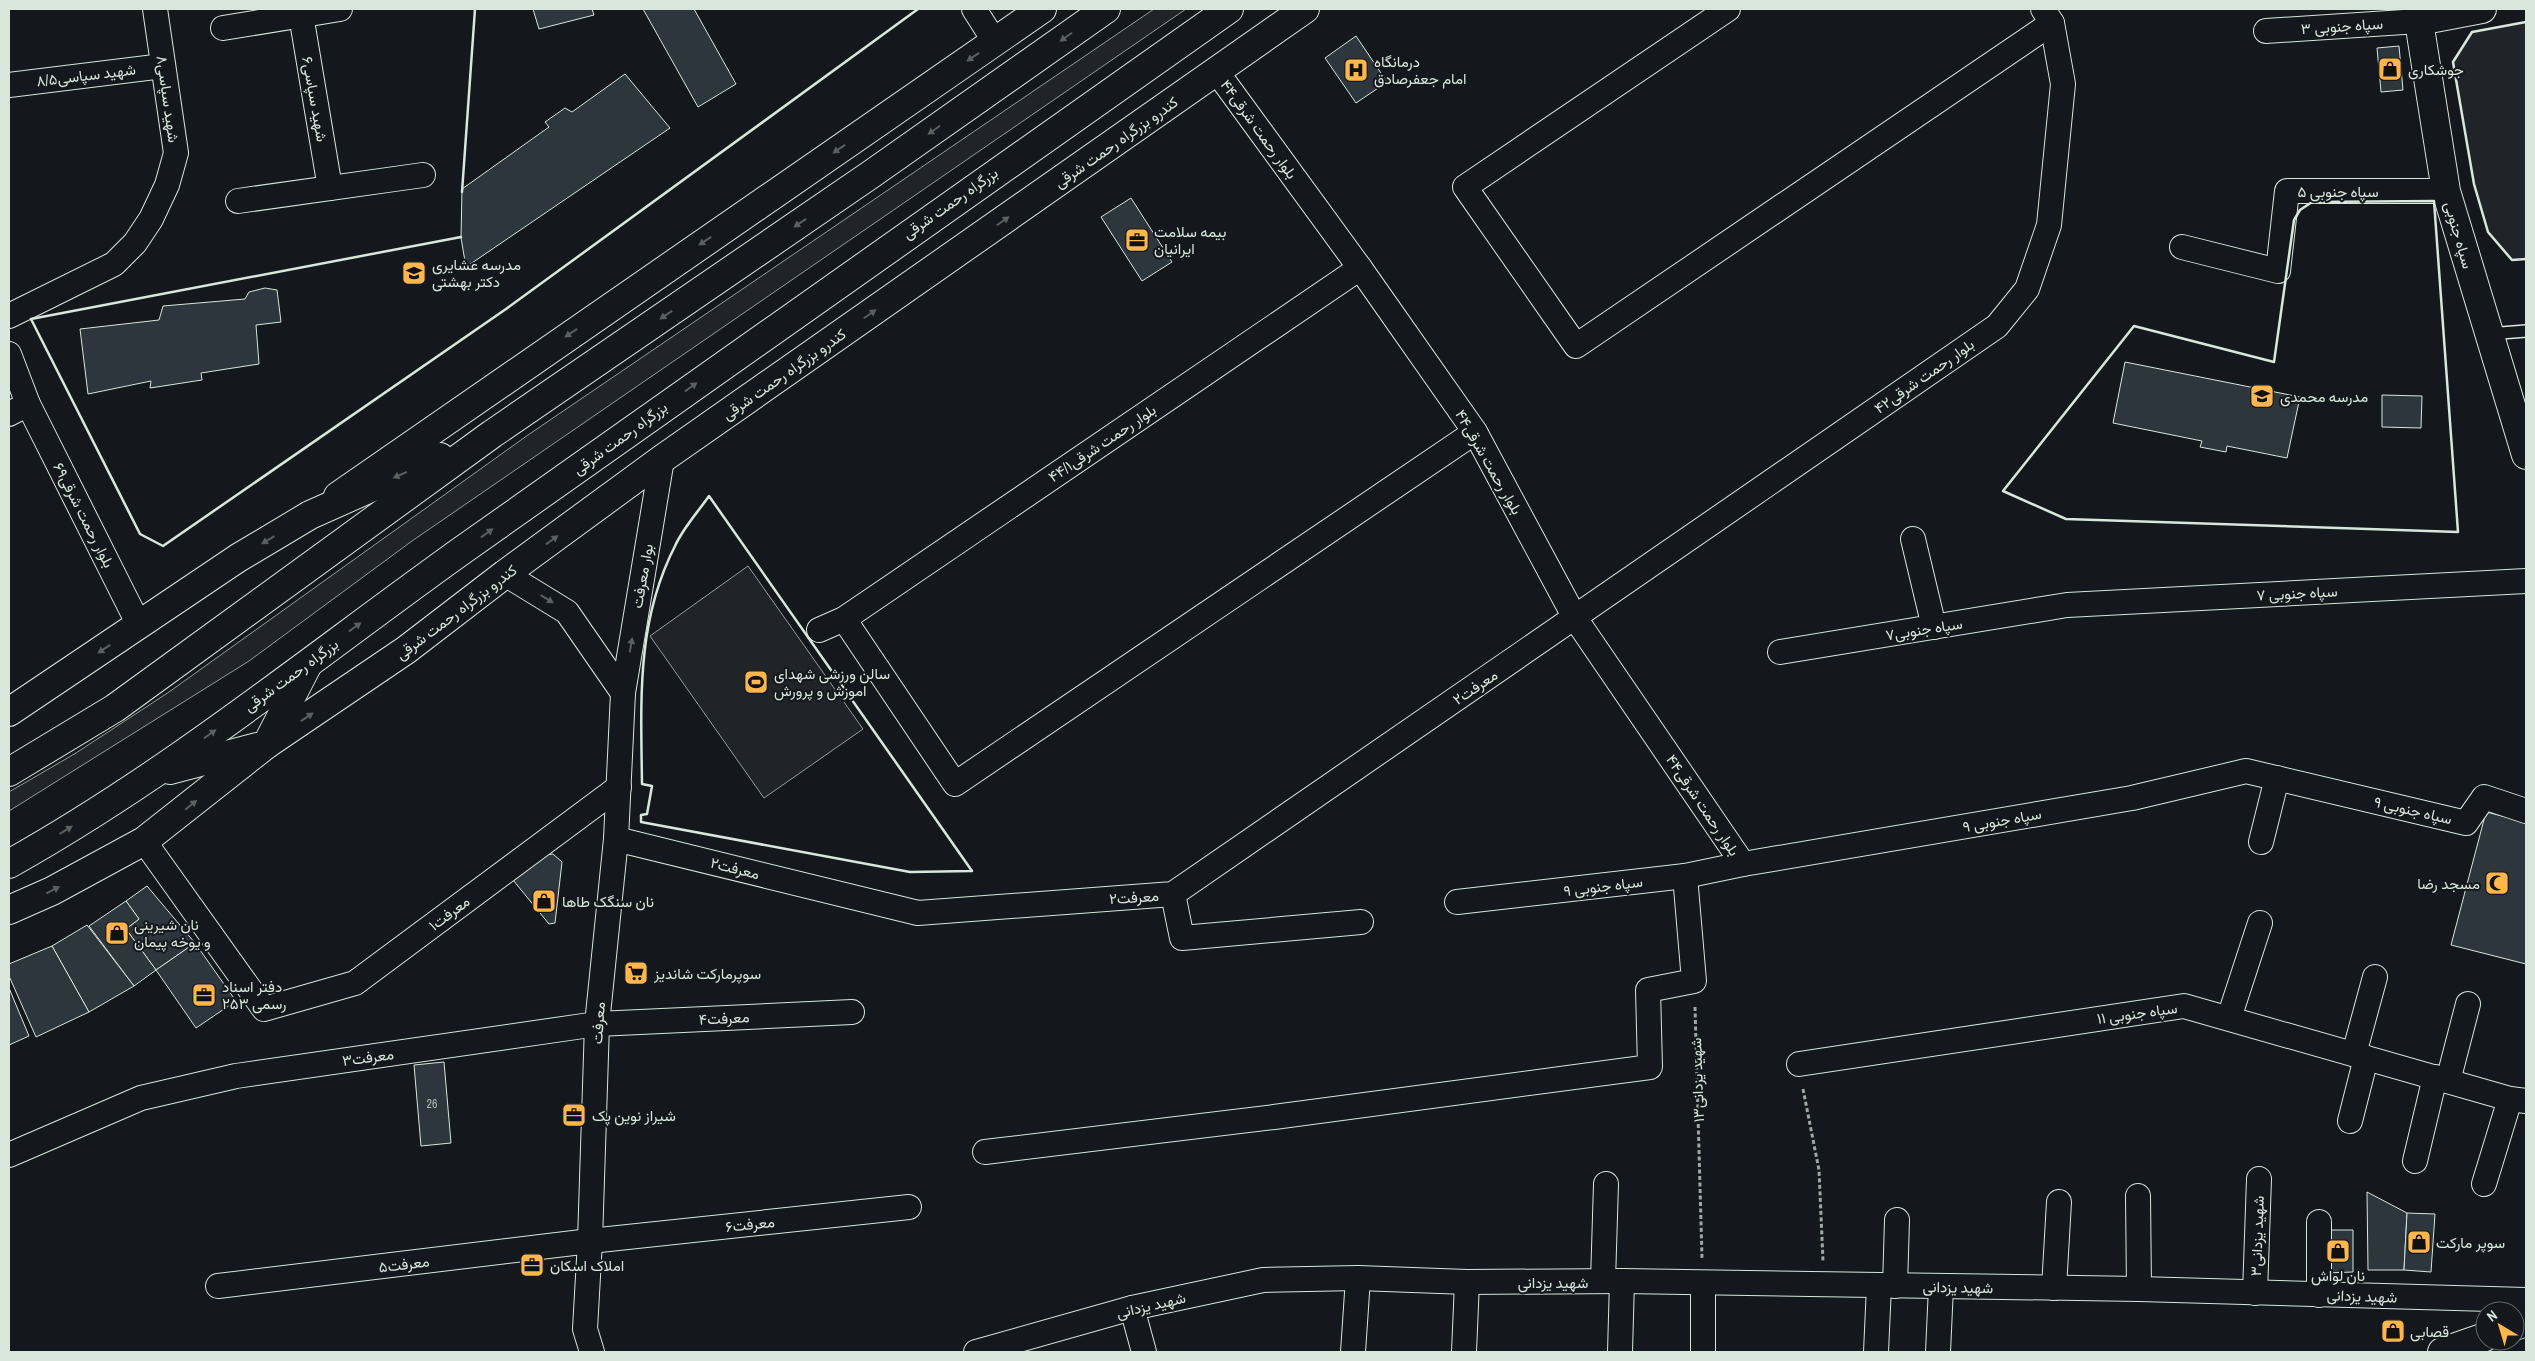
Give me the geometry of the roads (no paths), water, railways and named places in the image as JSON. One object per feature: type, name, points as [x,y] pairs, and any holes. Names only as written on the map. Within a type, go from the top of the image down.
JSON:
[{"type":"main road","points":[[9,712],[238,558],[310,515],[458,410],[1042,9]]},
{"type":"main road","points":[[9,772],[115,708],[492,434],[854,186],[1106,9]]},
{"type":"main road","name":"بزرگراه رحمت شرقی","points":[[9,864],[157,773],[902,236],[1229,9]]},
{"type":"main road","name":"کندرو بزرگراه رحمت شرقی","points":[[9,910],[52,891],[144,841],[267,744],[406,650],[505,574],[662,459],[1305,9]]},
{"type":"main road","points":[[2418,15],[2482,9]]},
{"type":"main road","name":"سپاه جنوبی","points":[[2418,15],[2446,191],[2488,334],[2522,426],[2526,455]]},
{"type":"main road","points":[[310,515],[492,434]]},
{"type":"main road","points":[[157,773],[267,744],[310,661]]},
{"type":"main road","points":[[2442,1352],[2475,1340]]},
{"type":"street","name":"شهید سپاسی۸","points":[[9,316],[114,264],[136,243],[152,218],[167,185],[176,153],[155,9]]},
{"type":"street","points":[[223,28],[300,11],[340,9]]},
{"type":"street","points":[[974,9],[995,42]]},
{"type":"street","points":[[1728,9],[1466,187],[1576,346],[2048,16]]},
{"type":"street","name":"شهید سپاسی۶","points":[[300,11],[330,188]]},
{"type":"street","name":"۳ سپاه جنوبی","points":[[2266,31],[2418,15]]},
{"type":"street","name":"بلوار رحمت شرقی۴۲","points":[[1575,618],[1997,326],[2027,289],[2049,224],[2063,84],[2048,16]]},
{"type":"street","name":"شهید سپاسی۸/۵","points":[[9,85],[163,66]]},
{"type":"street","name":"۴۴بلوار رحمت شرقی","points":[[1217,72],[1360,268],[1475,432],[1575,618],[1743,864]]},
{"type":"street","points":[[238,201],[423,175]]},
{"type":"street","name":"۵ سپاه جنوبی","points":[[2182,247],[2278,271],[2287,192],[2446,191]]},
{"type":"street","name":"بلوار رحمت شرقی۴۴/۱","points":[[820,630],[844,619],[1360,268]]},
{"type":"street","points":[[9,354],[19,409]]},
{"type":"street","name":"بلوار رحمت شرقی۶۹","points":[[19,409],[140,625]]},
{"type":"street","points":[[844,619],[955,784],[1475,432]]},
{"type":"street","name":"بوار معرفت","points":[[623,693],[662,459]]},
{"type":"street","points":[[1913,539],[1934,627]]},
{"type":"street","points":[[505,574],[567,612],[623,693]]},
{"type":"street","name":"۷ سپاه جنوبی","points":[[2068,605],[2526,581]]},
{"type":"street","name":"سپاه جنوبی۷","points":[[1780,652],[2068,605]]},
{"type":"street","name":"معرفت۲","points":[[616,839],[918,913],[1173,894],[1575,618]]},
{"type":"street","name":"معرفت","points":[[592,1352],[585,1329],[590,1241],[597,1024],[616,839],[623,693]]},
{"type":"street","name":"۹ سپاه جنوبی","points":[[1457,902],[1685,876],[1743,864],[2132,798],[2246,771],[2466,823],[2484,797],[2526,811]]},
{"type":"street","points":[[2261,842],[2277,778]]},
{"type":"street","name":"معرفت۱","points":[[144,841],[264,1009],[355,983],[619,787]]},
{"type":"street","points":[[986,1152],[1274,1117],[1650,1067],[1648,990],[1694,981],[1685,876]]},
{"type":"street","points":[[1173,894],[1182,938],[1361,922]]},
{"type":"street","points":[[2228,1018],[2260,923]]},
{"type":"street","points":[[2350,1122],[2375,977]]},
{"type":"street","points":[[2415,1161],[2468,1004]]},
{"type":"street","name":"۱۱ سپاه جنوبی","points":[[1799,1064],[2184,1006],[2518,1100]]},
{"type":"street","name":"معرفت۴","points":[[597,1024],[852,1012]]},
{"type":"street","name":"معرفت۳","points":[[9,1155],[141,1098],[236,1076],[597,1024]]},
{"type":"street","points":[[2484,1184],[2518,1100]]},
{"type":"street","name":"شهید یزدانی۳","points":[[2254,1293],[2259,1179]]},
{"type":"street","points":[[1606,1184],[1620,1352]]},
{"type":"street","points":[[2138,1196],[2139,1288]]},
{"type":"street","points":[[2054,1288],[2059,1202]]},
{"type":"street","name":"معرفت۶","points":[[590,1241],[909,1207]]},
{"type":"street","points":[[1876,1352],[1897,1220]]},
{"type":"street","points":[[2319,1222],[2320,1294]]},
{"type":"street","name":"معرفت۵","points":[[218,1286],[590,1241]]},
{"type":"street","points":[[1353,1352],[1358,1278]]},
{"type":"street","name":"شهید یزدانی","points":[[976,1352],[1007,1348],[1132,1308],[1263,1280],[1358,1278],[1467,1282],[1613,1281],[1941,1287],[2139,1288],[2526,1300]]},
{"type":"street","points":[[1464,1352],[1467,1282]]},
{"type":"street","points":[[1702,1352],[1703,1283]]},
{"type":"street","points":[[1938,1352],[1941,1287]]},
{"type":"street","points":[[1132,1308],[1144,1352]]},
{"type":"lane","points":[[2488,334],[2526,331]]},
{"type":"place","name":"جوشکاری","points":[[2390,69]]},
{"type":"place","name":"درمانگاه امام جعفرصادق","points":[[1356,70]]},
{"type":"place","name":"بیمه سلامت ایرانیان","points":[[1137,240]]},
{"type":"place","name":"مدرسه عشایری دکتر بهشتی","points":[[414,273]]},
{"type":"place","name":"مدرسه محمدی","points":[[2262,396]]},
{"type":"place","name":"سالن ورزشی شهدای اموزش و پرورش","points":[[756,682]]},
{"type":"place","name":"مسجد رضا","points":[[2497,883]]},
{"type":"place","name":"نان سنگک طاها","points":[[544,901]]},
{"type":"place","name":"نان شیرینی و یوخه پیمان","points":[[117,933]]},
{"type":"place","name":"سوپرمارکت شاندیز","points":[[636,973]]},
{"type":"place","name":"دفتر اسناد رسمی ۲۵۳","points":[[204,995]]},
{"type":"place","name":"شیراز نوین پک","points":[[574,1115]]},
{"type":"place","name":"سوپر مارکت","points":[[2419,1242]]},
{"type":"place","name":"نان لواش","points":[[2338,1251]]},
{"type":"place","name":"املاک اسکان","points":[[532,1265]]},
{"type":"place","name":"قصابی","points":[[2393,1331]]}]
